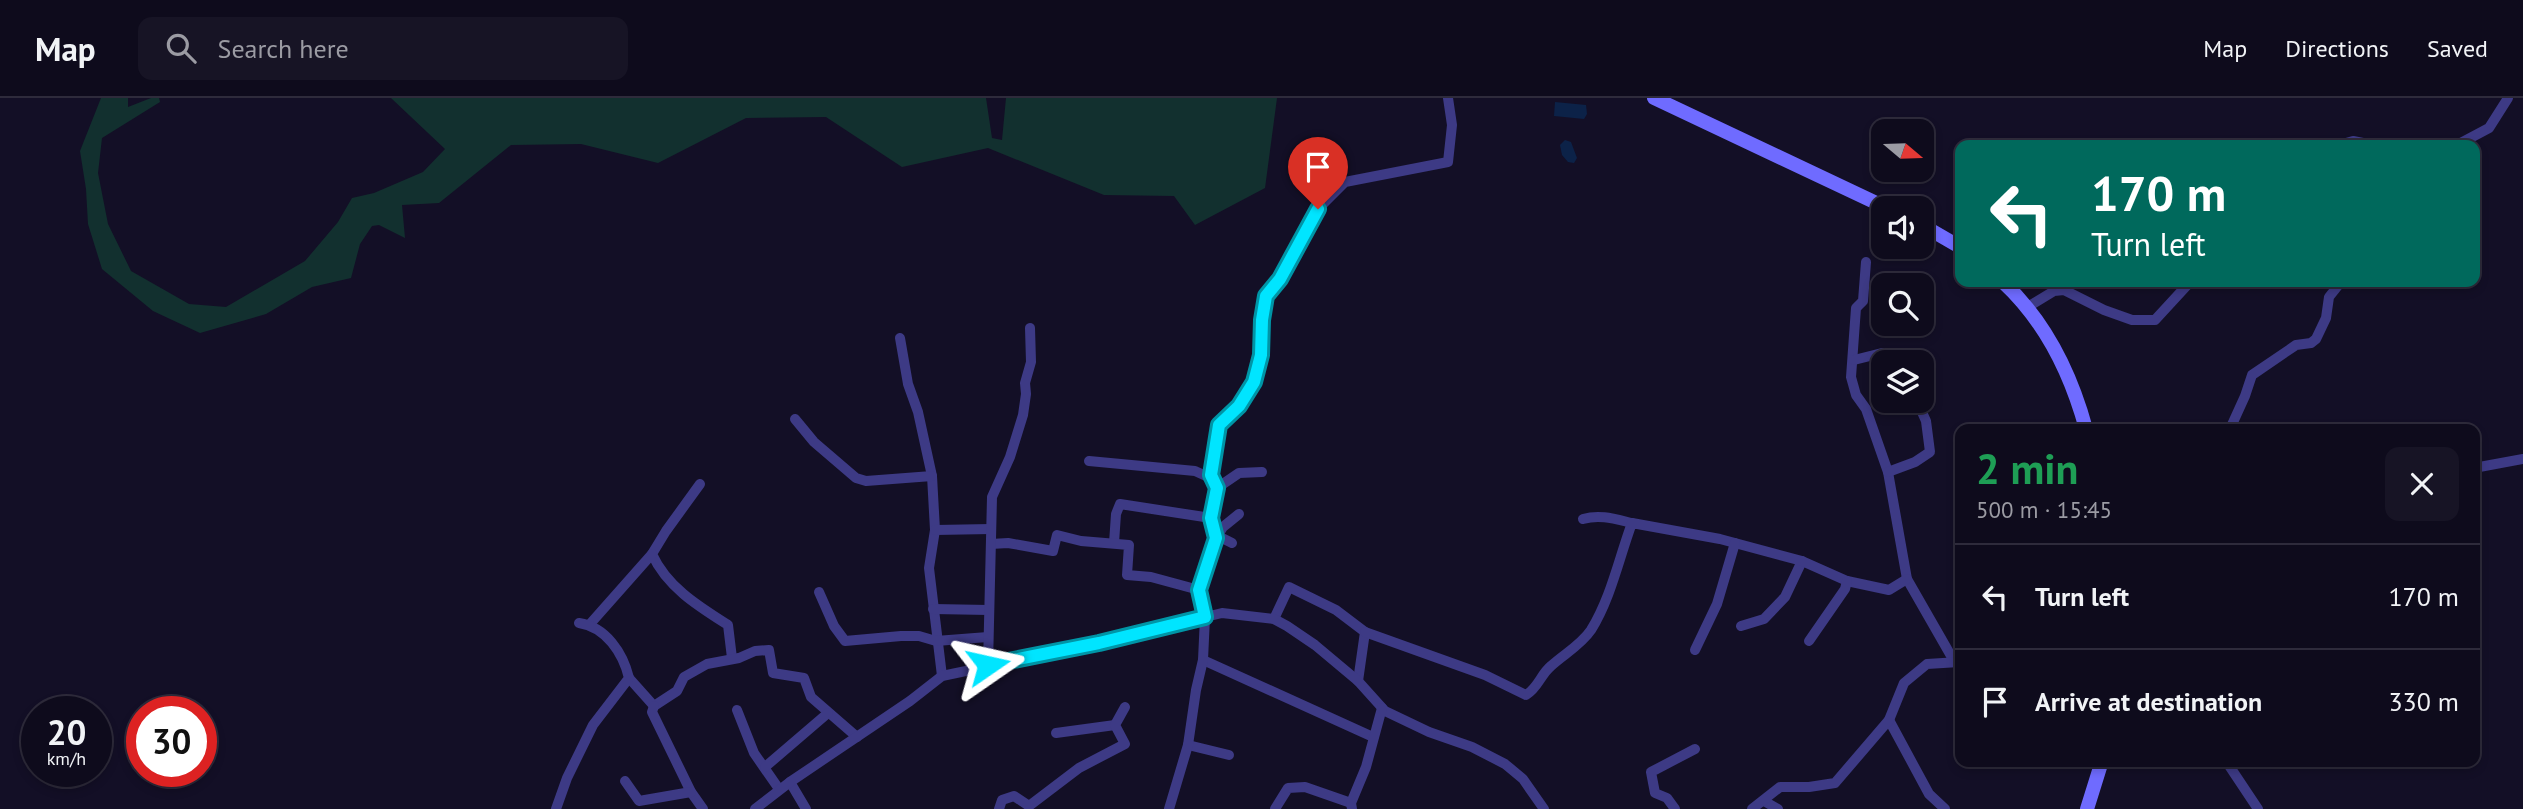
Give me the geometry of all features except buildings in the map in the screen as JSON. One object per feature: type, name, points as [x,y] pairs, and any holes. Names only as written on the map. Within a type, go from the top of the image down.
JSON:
[{"type":"main road","points":[[1654,98],[1871,201]]},
{"type":"main road","points":[[1934,232],[1955,244]]},
{"type":"main road","points":[[2007,287],[2049,339],[2068,375],[2084,424]]},
{"type":"main road","points":[[2087,809],[2100,767]]},
{"type":"street","points":[[1216,538],[1211,518],[1217,488],[1211,475],[1219,425],[1239,406],[1254,382],[1261,355],[1266,296],[1280,279],[1318,209],[1345,182],[1448,162],[1452,125],[1448,98]]},
{"type":"street","points":[[2466,140],[2489,128],[2508,98]]},
{"type":"street","points":[[1866,262],[1863,301],[1856,308],[1851,377],[1856,395],[1866,409],[1888,472],[1907,579],[1955,659]]},
{"type":"street","points":[[2026,308],[2054,291],[2064,290],[2104,310],[2132,320],[2155,320],[2185,287]]},
{"type":"street","points":[[2232,424],[2252,375],[2296,345],[2311,343],[2316,339],[2326,318],[2329,297],[2337,287]]},
{"type":"street","points":[[988,665],[992,497],[1010,457],[1023,415],[1025,383],[1031,362],[1030,328]]},
{"type":"street","points":[[900,338],[908,384],[918,412],[932,476],[935,530],[929,568],[942,676]]},
{"type":"street","points":[[1854,360],[1871,356]]},
{"type":"street","points":[[1888,472],[1915,462],[1930,452],[1922,413]]},
{"type":"street","points":[[795,419],[824,451],[856,478],[866,481],[932,476]]},
{"type":"street","points":[[2480,467],[2523,459]]},
{"type":"street","points":[[1089,461],[1195,471],[1206,476],[1211,475]]},
{"type":"street","points":[[1217,488],[1239,473],[1262,472]]},
{"type":"street","points":[[590,624],[652,554],[700,484]]},
{"type":"street","points":[[1114,543],[1116,514],[1120,504],[1211,518]]},
{"type":"street","points":[[1170,809],[1188,745],[1203,660],[1205,617],[1199,590],[1216,538],[1223,527],[1239,514]]},
{"type":"street","points":[[1583,519],[1603,517],[1735,543],[1802,561],[1847,581],[1889,590],[1907,579]]},
{"type":"street","points":[[1274,619],[1289,587],[1336,610],[1365,632],[1485,675],[1526,695],[1550,666],[1579,643],[1590,630],[1605,600],[1632,523]]},
{"type":"street","points":[[935,530],[991,529]]},
{"type":"street","points":[[991,544],[1008,543],[1053,551],[1057,535],[1081,541],[1129,545],[1127,575],[1151,577],[1199,590]]},
{"type":"street","points":[[1216,538],[1233,543]]},
{"type":"street","points":[[1695,650],[1717,604],[1735,543]]},
{"type":"street","points":[[652,554],[659,570],[696,605],[728,625],[732,658]]},
{"type":"street","points":[[1741,626],[1764,619],[1785,597],[1802,561]]},
{"type":"street","points":[[1809,640],[1845,589],[1847,581]]},
{"type":"street","points":[[818,592],[834,626],[845,641],[910,636],[936,640],[988,637]]},
{"type":"street","points":[[933,609],[989,610]]},
{"type":"street","points":[[755,809],[779,789],[910,701],[942,676],[1099,643],[1222,613],[1274,619],[1315,645],[1358,681],[1382,708],[1429,732],[1472,747],[1505,764],[1523,779],[1544,809]]},
{"type":"street","points":[[579,623],[590,624],[605,634],[624,659],[629,678],[654,706]]},
{"type":"street","points":[[1358,681],[1365,632]]},
{"type":"street","points":[[703,809],[691,792],[652,712],[654,706],[677,691],[684,677],[707,664],[769,650],[773,673],[804,678],[811,697],[857,737]]},
{"type":"street","points":[[1203,660],[1373,737]]},
{"type":"street","points":[[1752,809],[1780,787],[1835,783],[1889,720],[1904,683],[1927,664],[1955,662]]},
{"type":"street","points":[[556,809],[567,778],[593,724],[629,678]]},
{"type":"street","points":[[1115,725],[1125,708]]},
{"type":"street","points":[[1275,809],[1288,788],[1305,787],[1352,806],[1382,708]]},
{"type":"street","points":[[737,710],[754,753],[779,789]]},
{"type":"street","points":[[765,768],[828,713]]},
{"type":"street","points":[[1889,720],[1929,794],[1945,809]]},
{"type":"street","points":[[1056,733],[1115,725]]},
{"type":"street","points":[[999,809],[1002,800],[1014,796],[1030,808],[1079,768],[1125,744],[1115,725]]},
{"type":"street","points":[[1188,745],[1229,755]]},
{"type":"street","points":[[1675,809],[1667,798],[1655,793],[1651,772],[1695,749]]},
{"type":"street","points":[[2230,767],[2258,809]]},
{"type":"street","points":[[625,781],[639,801],[691,792]]},
{"type":"street","points":[[790,782],[806,809]]},
{"type":"street","points":[[1765,801],[1778,809]]},
{"type":"green space","points":[[101,98],[128,98],[128,107],[151,98],[159,98],[160,102],[102,138],[98,173],[108,224],[131,271],[189,304],[226,307],[305,261],[338,222],[352,198],[374,193],[423,172],[445,149],[391,98],[986,98],[992,138],[1002,140],[1006,98],[1277,98],[1265,188],[1195,225],[1174,196],[1104,195],[988,148],[902,167],[826,117],[746,118],[658,163],[581,144],[511,145],[439,203],[402,205],[405,238],[379,225],[372,226],[360,244],[351,278],[312,287],[266,314],[200,333],[153,311],[102,269],[88,224],[80,151]]},
{"type":"water","points":[[1555,102],[1586,105],[1587,114],[1584,119],[1554,116]]},
{"type":"water","points":[[1565,140],[1571,142],[1577,158],[1574,163],[1568,162],[1562,155],[1560,145]]},
{"type":"route","points":[[988,665],[1099,643],[1205,617],[1199,590],[1216,538],[1211,518],[1217,488],[1211,475],[1219,425],[1239,406],[1254,382],[1261,355],[1266,296],[1280,279],[1318,209]]}]
